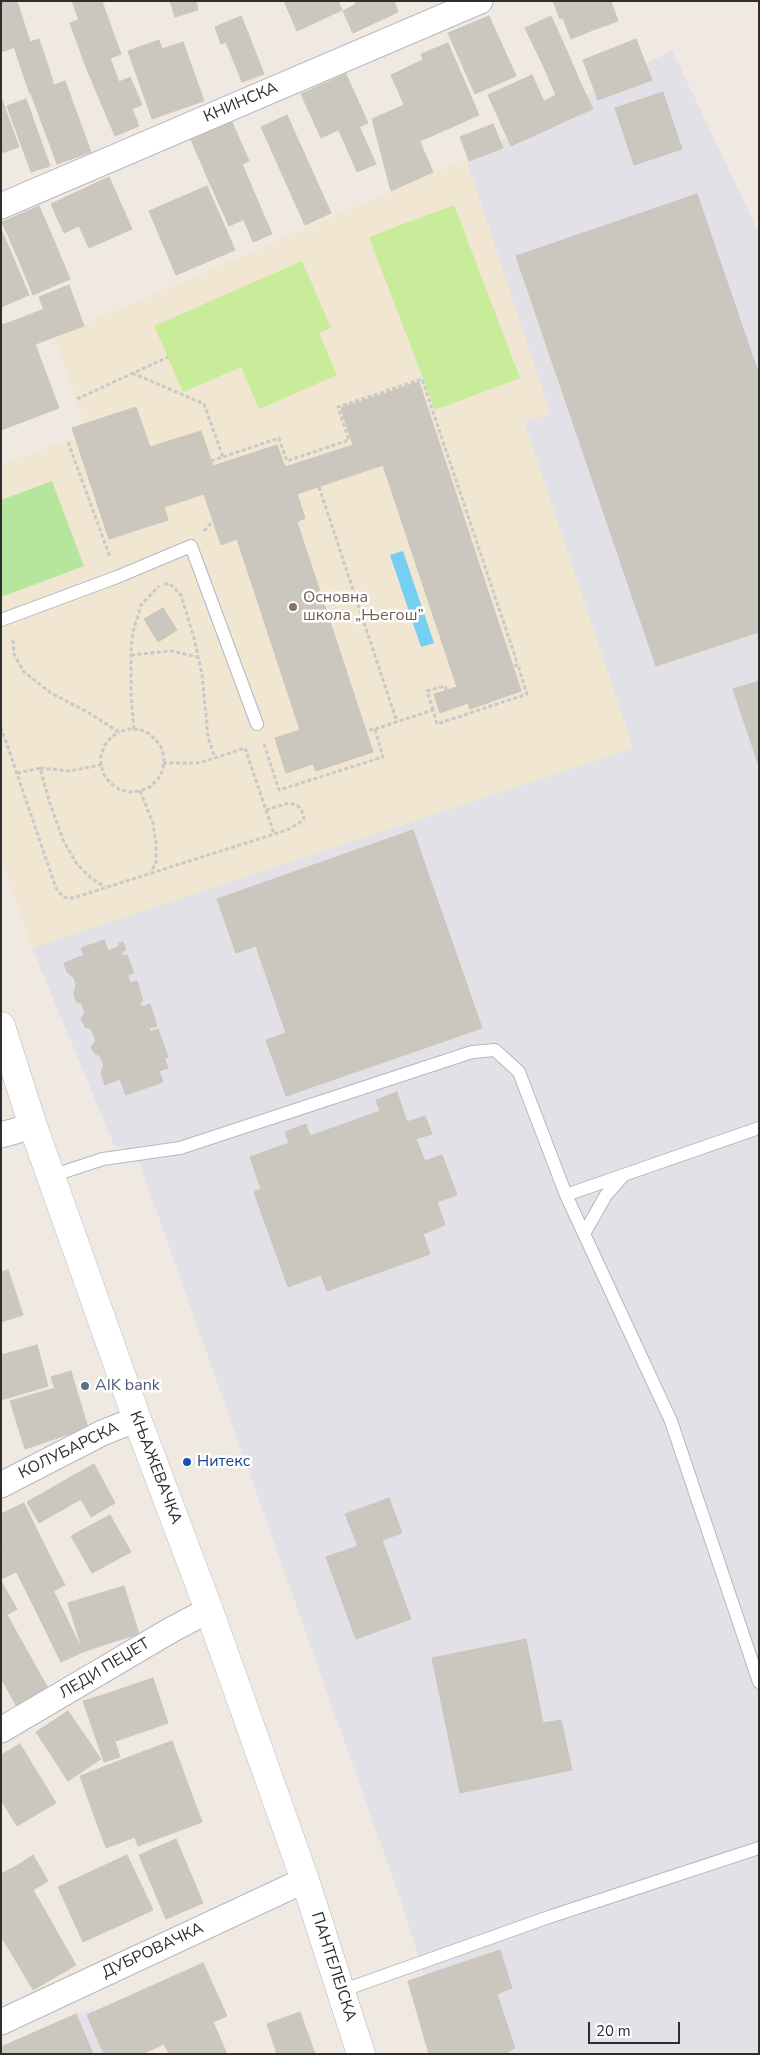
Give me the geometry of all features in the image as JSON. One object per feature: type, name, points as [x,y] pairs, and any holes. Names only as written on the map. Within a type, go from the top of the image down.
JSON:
[{"type":"main road","name":"КЊАЖЕВАЧКА","points":[[1,1026],[33,1126],[136,1419],[209,1610],[305,1880]]},
{"type":"main road","name":"ПАНТЕЛЕЈСКА","points":[[305,1880],[361,2054]]},
{"type":"street","name":"КНИНСКА","points":[[1,206],[480,1]]},
{"type":"street","points":[[1,1135],[33,1126]]},
{"type":"street","name":"КОЛУБАРСКА","points":[[1,1485],[102,1433],[136,1419]]},
{"type":"street","name":"ЛЕДИ ПЕЏЕТ","points":[[1,1730],[171,1630],[209,1610]]},
{"type":"street","name":"ДУБРОВАЧКА","points":[[1,2022],[305,1880]]},
{"type":"lane","points":[[1,620],[117,577],[191,546],[257,724]]},
{"type":"lane","points":[[51,1176],[103,1159],[136,1152],[180,1148],[472,1052],[495,1050],[519,1072],[566,1195],[671,1421],[759,1682]]},
{"type":"lane","points":[[566,1195],[759,1128]]},
{"type":"lane","points":[[584,1234],[606,1195],[623,1175]]},
{"type":"lane","points":[[341,1991],[549,1917],[759,1848]]},
{"type":"path","points":[[77,399],[168,357]]},
{"type":"path","points":[[132,373],[204,404],[223,457]]},
{"type":"path","points":[[211,460],[279,438],[287,461],[349,440],[338,407],[422,379],[527,694],[437,724],[427,691],[445,686],[447,691]]},
{"type":"path","points":[[68,442],[117,577]]},
{"type":"path","points":[[335,445],[337,450]]},
{"type":"path","points":[[319,487],[397,722]]},
{"type":"path","points":[[150,588],[169,583],[181,595],[198,658],[208,737],[215,758]]},
{"type":"path","points":[[134,729],[131,696],[133,632],[141,605],[160,586]]},
{"type":"path","points":[[7,639],[12,637],[14,654],[24,672],[34,681],[51,693],[119,732]]},
{"type":"path","points":[[131,655],[172,651],[198,658]]},
{"type":"path","points":[[513,666],[518,665]]},
{"type":"path","points":[[366,731],[432,710]]},
{"type":"path","points":[[257,724],[279,790],[383,757],[374,729]]},
{"type":"path","points":[[1,727],[56,888],[63,898],[73,898],[106,888],[274,834],[298,824],[304,819],[302,811],[297,805],[289,803],[266,810]]},
{"type":"path","points":[[134,729],[148,733],[162,748],[163,770],[150,787],[140,791],[129,792],[119,789],[110,783],[101,765],[101,754],[104,745],[111,737],[119,732],[134,729]]},
{"type":"path","points":[[163,763],[198,763],[245,748],[274,834]]},
{"type":"path","points":[[17,773],[40,768],[69,771],[101,765]]},
{"type":"path","points":[[40,768],[50,804],[64,842],[77,864],[91,878],[106,888]]},
{"type":"path","points":[[140,791],[152,823],[156,844],[156,863],[151,873]]},
{"type":"shaded area","points":[[672,50],[759,233],[759,2054],[429,2054],[408,1981],[424,1975],[401,1901],[136,1153],[114,1145],[32,948],[633,748],[524,422],[550,413],[466,159]]},
{"type":"shaded area","name":"Основна школа „Његош”","points":[[466,159],[550,414],[524,422],[633,748],[32,948],[1,859],[1,465],[75,439],[72,428],[85,423],[54,337]]},
{"type":"shaded area","points":[[93,2008],[113,2054],[1,2054],[1,2047]]},
{"type":"green space","points":[[454,205],[520,378],[435,410],[369,237]]},
{"type":"green space","points":[[302,261],[331,328],[319,333],[337,375],[259,409],[241,367],[183,392],[154,326]]},
{"type":"green space","points":[[52,481],[84,566],[1,597],[1,500]]},
{"type":"water","points":[[403,551],[434,643],[421,647],[390,555]]},
{"type":"building","points":[[1,1],[17,1],[30,42],[1,52]]},
{"type":"building","points":[[72,1],[102,1],[105,10],[79,20]]},
{"type":"building","points":[[170,1],[196,1],[198,10],[175,17]]},
{"type":"building","points":[[284,1],[338,1],[342,10],[297,31]]},
{"type":"building","points":[[355,1],[394,1],[398,12],[353,33],[343,11],[356,4]]},
{"type":"building","points":[[553,1],[588,1],[590,8],[560,19]]},
{"type":"building","points":[[588,1],[607,1],[590,8]]},
{"type":"building","points":[[611,1],[618,21],[593,30],[586,10]]},
{"type":"building","points":[[105,10],[121,54],[86,67],[70,23]]},
{"type":"building","points":[[586,10],[593,30],[571,39],[563,18]]},
{"type":"building","points":[[241,16],[248,33],[221,44],[215,27]]},
{"type":"building","points":[[489,16],[516,76],[475,94],[448,33]]},
{"type":"building","points":[[551,16],[567,51],[542,63],[525,28]]},
{"type":"building","points":[[248,33],[264,74],[242,82],[226,42]]},
{"type":"building","points":[[39,39],[49,69],[24,77],[14,47]]},
{"type":"building","points":[[636,39],[652,80],[598,100],[583,60]]},
{"type":"building","points":[[159,40],[183,108],[152,119],[128,51]]},
{"type":"building","points":[[183,42],[204,101],[183,108],[162,49]]},
{"type":"building","points":[[448,43],[457,64],[430,76],[421,54]]},
{"type":"building","points":[[567,51],[581,84],[556,95],[542,63]]},
{"type":"building","points":[[110,58],[119,82],[130,77],[142,105],[132,109],[139,126],[115,136],[86,67]]},
{"type":"building","points":[[423,60],[452,127],[420,141],[391,75]]},
{"type":"building","points":[[457,64],[479,115],[452,127],[430,76]]},
{"type":"building","points":[[49,69],[54,86],[30,94],[24,77]]},
{"type":"building","points":[[346,74],[368,123],[341,135],[319,86]]},
{"type":"building","points":[[532,75],[555,126],[511,146],[488,95]]},
{"type":"building","points":[[65,81],[91,152],[57,164],[31,94]]},
{"type":"building","points":[[581,84],[593,109],[567,120],[556,95]]},
{"type":"building","points":[[319,86],[338,130],[321,138],[301,94]]},
{"type":"building","points":[[663,92],[682,149],[634,165],[615,108]]},
{"type":"building","points":[[556,95],[567,120],[555,126],[544,101]]},
{"type":"building","points":[[1,97],[19,147],[1,153]]},
{"type":"building","points":[[26,99],[50,166],[31,172],[7,106]]},
{"type":"building","points":[[404,105],[433,172],[391,191],[372,119]]},
{"type":"building","points":[[287,115],[331,213],[305,225],[261,127]]},
{"type":"building","points":[[232,122],[249,161],[208,179],[191,140]]},
{"type":"building","points":[[493,124],[503,148],[469,161],[460,137]]},
{"type":"building","points":[[359,126],[376,164],[357,172],[341,135]]},
{"type":"building","points":[[242,164],[262,211],[229,226],[208,179]]},
{"type":"building","points":[[109,177],[132,229],[89,248],[66,197]]},
{"type":"building","points":[[207,186],[235,250],[176,275],[149,211]]},
{"type":"building","points":[[697,194],[759,375],[759,632],[656,666],[516,256]]},
{"type":"building","points":[[66,197],[79,226],[64,233],[51,204]]},
{"type":"building","points":[[39,206],[55,243],[18,258],[2,222]]},
{"type":"building","points":[[262,211],[272,234],[253,242],[244,220]]},
{"type":"building","points":[[1,229],[29,295],[1,307]]},
{"type":"building","points":[[55,243],[70,279],[33,295],[18,258]]},
{"type":"building","points":[[69,285],[84,326],[54,337],[39,297]]},
{"type":"building","points":[[44,309],[54,337],[18,351],[8,323]]},
{"type":"building","points":[[8,323],[18,351],[1,357],[1,325]]},
{"type":"building","points":[[35,344],[59,408],[1,430],[1,357]]},
{"type":"building","points":[[419,382],[521,691],[470,709],[468,703],[440,713],[434,694],[457,687],[383,465],[297,494],[305,518],[297,522],[373,752],[316,771],[313,764],[286,773],[275,738],[300,730],[237,539],[221,545],[204,494],[164,507],[168,520],[109,539],[72,428],[136,407],[150,447],[201,431],[213,466],[277,445],[285,467],[353,445],[341,408]]},
{"type":"building","points":[[163,608],[177,630],[158,642],[144,619]]},
{"type":"building","points":[[759,681],[759,766],[733,689]]},
{"type":"building","points":[[413,830],[482,1028],[286,1096],[266,1040],[286,1033],[256,946],[236,953],[217,899]]},
{"type":"building","points":[[104,940],[108,951],[118,947],[119,943],[123,942],[126,950],[122,951],[123,956],[127,955],[134,973],[128,975],[130,983],[137,981],[143,1001],[140,1002],[141,1007],[150,1004],[157,1026],[149,1028],[151,1032],[158,1029],[168,1057],[164,1058],[168,1068],[159,1071],[163,1082],[126,1095],[120,1079],[105,1085],[101,1072],[104,1066],[100,1056],[94,1053],[91,1047],[96,1041],[91,1029],[85,1027],[81,1018],[85,1013],[82,1004],[76,1001],[74,978],[67,972],[64,963],[84,955],[81,948]]},
{"type":"building","points":[[397,1092],[407,1122],[425,1116],[432,1134],[416,1139],[425,1161],[442,1155],[457,1195],[437,1202],[445,1225],[423,1234],[430,1254],[327,1291],[321,1275],[288,1287],[254,1192],[261,1189],[250,1157],[289,1143],[285,1132],[306,1124],[310,1136],[380,1111],[376,1100]]},
{"type":"building","points":[[8,1270],[23,1315],[1,1322],[1,1272]]},
{"type":"building","points":[[37,1345],[48,1386],[1,1400],[1,1355]]},
{"type":"building","points":[[71,1371],[88,1428],[69,1434],[51,1377]]},
{"type":"building","points":[[55,1388],[69,1434],[25,1449],[10,1401]]},
{"type":"building","points":[[94,1464],[115,1503],[91,1517],[69,1478]]},
{"type":"building","points":[[69,1478],[81,1499],[39,1523],[27,1502]]},
{"type":"building","points":[[389,1498],[402,1533],[382,1540],[411,1619],[356,1639],[326,1557],[358,1546],[345,1514]]},
{"type":"building","points":[[24,1503],[39,1534],[6,1552],[1,1543],[1,1514]]},
{"type":"building","points":[[110,1515],[131,1552],[92,1573],[71,1536]]},
{"type":"building","points":[[39,1534],[54,1564],[21,1581],[6,1552]]},
{"type":"building","points":[[1,1543],[16,1572],[1,1579]]},
{"type":"building","points":[[54,1564],[65,1585],[32,1603],[21,1581]]},
{"type":"building","points":[[1,1581],[17,1609],[1,1618]]},
{"type":"building","points":[[124,1586],[139,1634],[109,1643],[94,1595]]},
{"type":"building","points":[[54,1592],[83,1652],[61,1662],[32,1603]]},
{"type":"building","points":[[94,1595],[109,1643],[83,1652],[68,1603]]},
{"type":"building","points":[[7,1615],[49,1690],[17,1707],[1,1678],[1,1618]]},
{"type":"building","points":[[526,1639],[543,1723],[561,1720],[572,1770],[460,1793],[432,1658]]},
{"type":"building","points":[[153,1678],[168,1723],[116,1741],[100,1696]]},
{"type":"building","points":[[100,1696],[120,1757],[104,1762],[83,1701]]},
{"type":"building","points":[[68,1711],[101,1759],[68,1781],[36,1732]]},
{"type":"building","points":[[172,1741],[189,1787],[154,1800],[137,1754]]},
{"type":"building","points":[[20,1744],[56,1803],[17,1826],[1,1800],[1,1755]]},
{"type":"building","points":[[137,1754],[154,1800],[124,1810],[108,1765]]},
{"type":"building","points":[[108,1765],[124,1810],[96,1821],[80,1776]]},
{"type":"building","points":[[189,1787],[202,1822],[138,1846],[124,1810]]},
{"type":"building","points":[[124,1810],[135,1837],[106,1848],[96,1821]]},
{"type":"building","points":[[176,1839],[203,1903],[166,1919],[139,1855]]},
{"type":"building","points":[[33,1855],[48,1881],[33,1890],[18,1865]]},
{"type":"building","points":[[127,1855],[153,1910],[83,1942],[58,1887]]},
{"type":"building","points":[[18,1865],[40,1902],[1,1925],[1,1874]]},
{"type":"building","points":[[40,1902],[65,1946],[22,1971],[1,1936],[1,1925]]},
{"type":"building","points":[[65,1946],[76,1965],[33,1990],[22,1971]]},
{"type":"building","points":[[500,1950],[512,1988],[497,1994],[515,2048],[504,2054],[429,2054],[408,1981]]},
{"type":"building","points":[[203,1963],[227,2016],[197,2029],[174,1976]]},
{"type":"building","points":[[174,1976],[197,2029],[142,2054],[104,2054],[87,2015]]},
{"type":"building","points":[[300,2012],[315,2054],[277,2054],[267,2024]]},
{"type":"building","points":[[76,2014],[93,2054],[1,2054],[1,2047]]},
{"type":"building","points":[[213,2022],[227,2054],[169,2054],[164,2044]]},
{"type":"place","name":"Основна школа „Његош”","points":[[293,607]]},
{"type":"place","name":"AIK bank","points":[[85,1386]]},
{"type":"place","name":"Нитекс","points":[[187,1462]]}]
